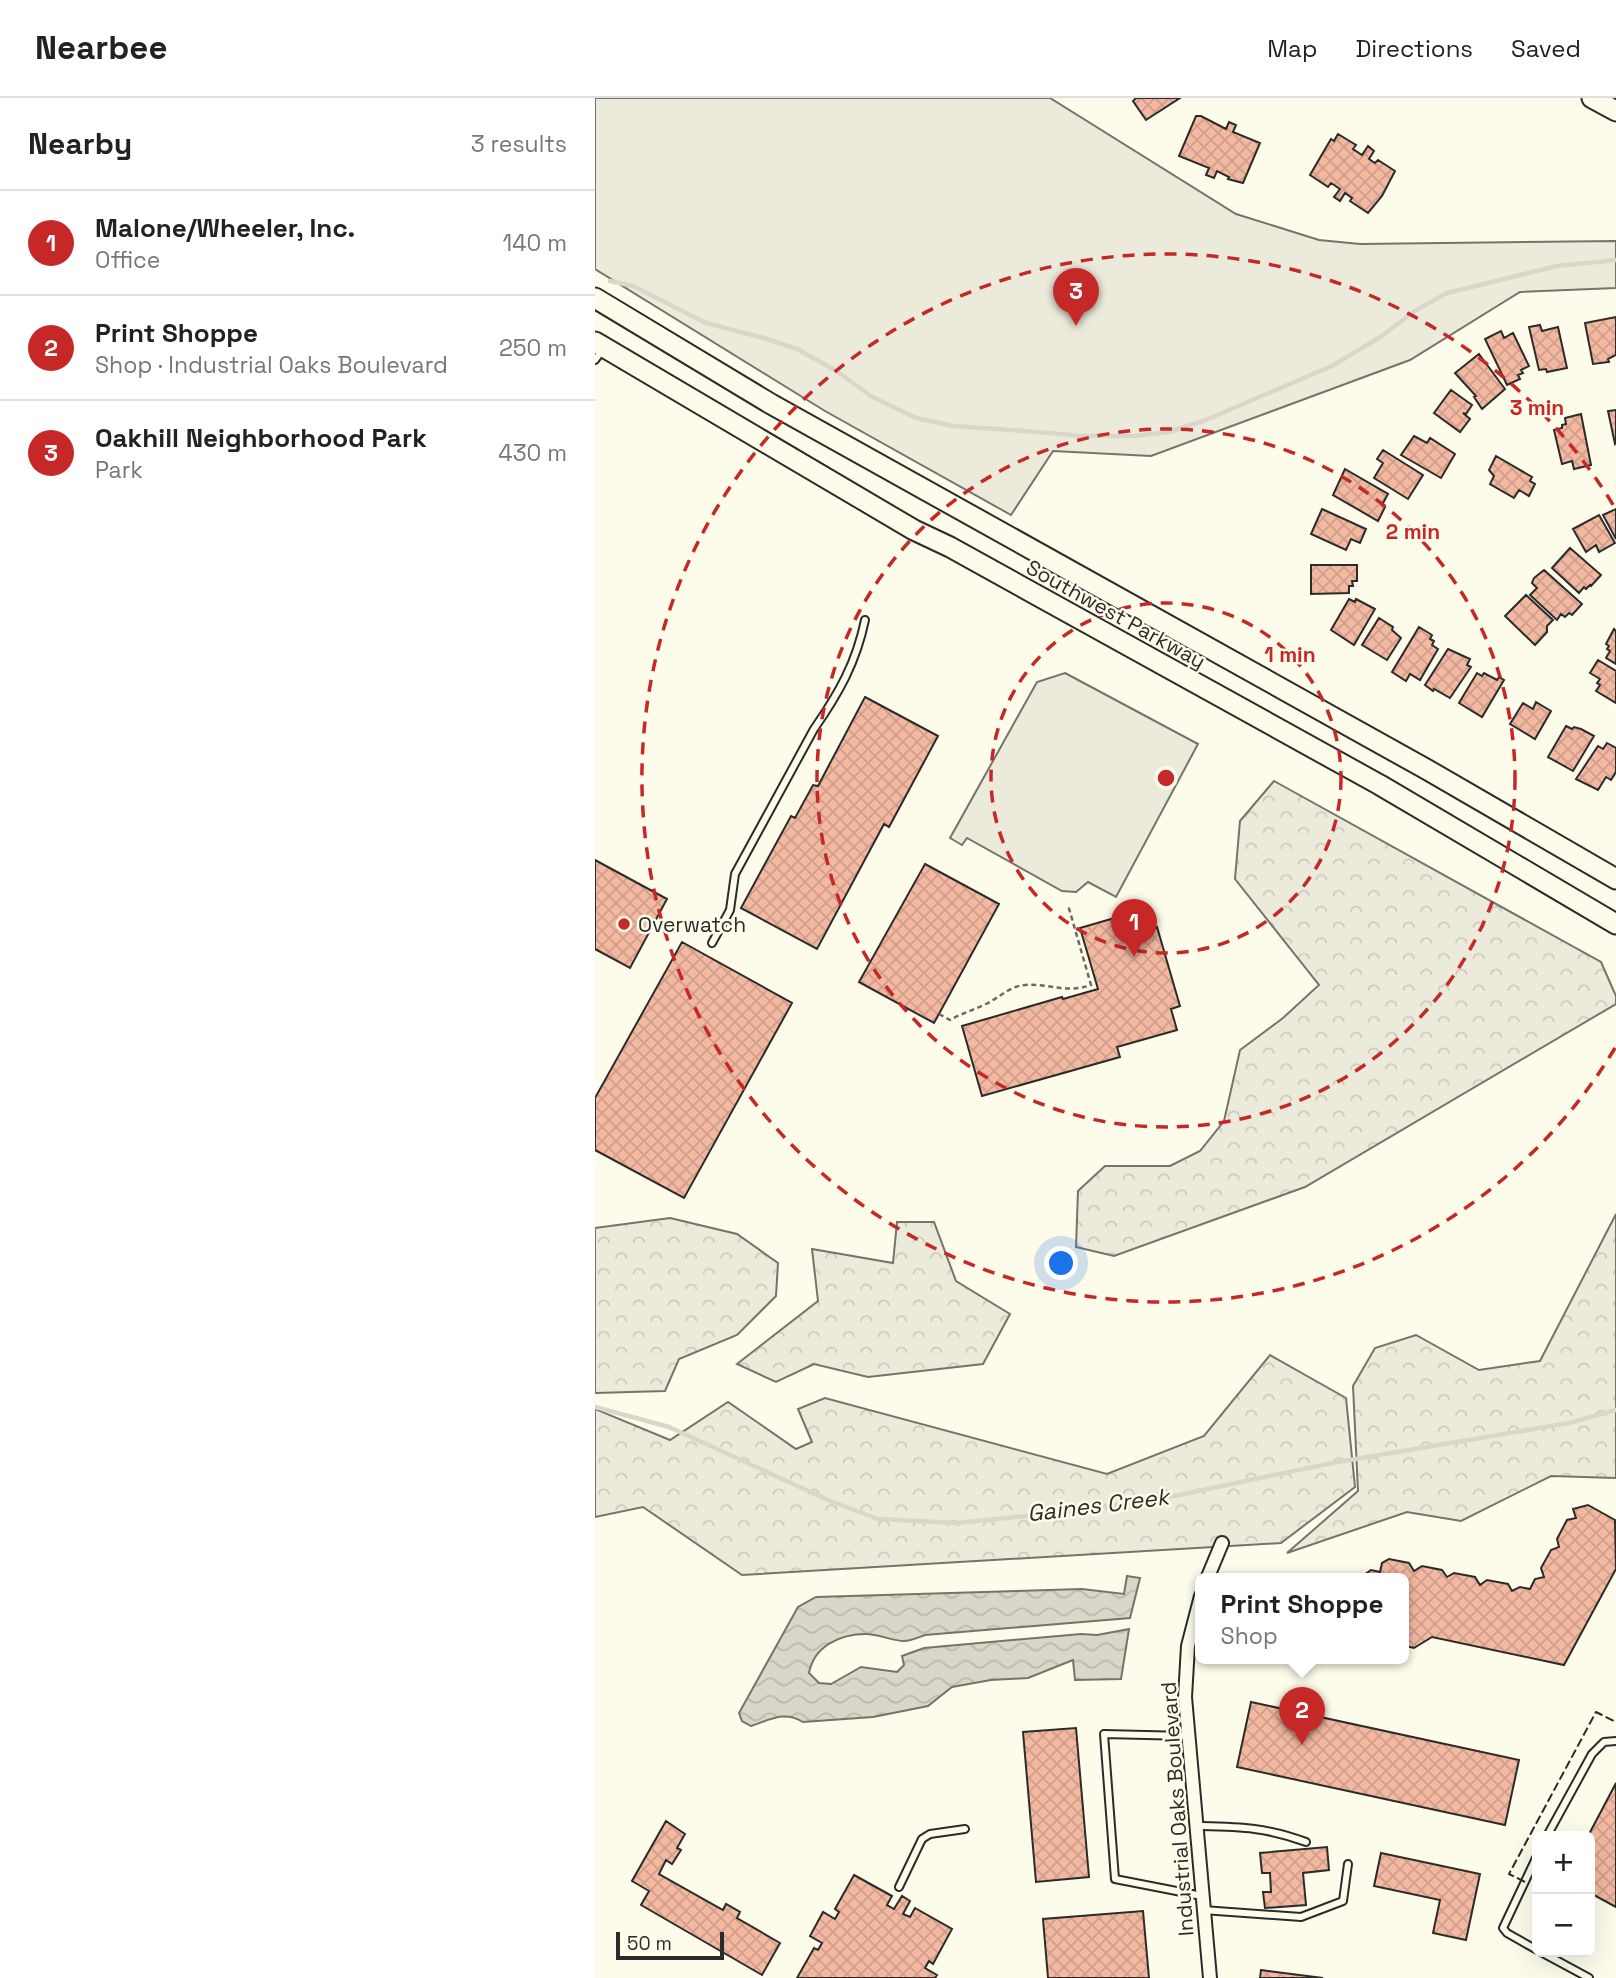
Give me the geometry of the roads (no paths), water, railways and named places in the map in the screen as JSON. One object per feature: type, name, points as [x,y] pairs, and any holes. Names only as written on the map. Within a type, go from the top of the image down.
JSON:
[{"type":"main road","points":[[1592,98],[1616,111]]},
{"type":"main road","name":"Southwest Parkway","points":[[595,298],[771,404],[1414,762],[1616,879]]},
{"type":"main road","name":"Southwest Parkway","points":[[598,349],[914,530],[1380,785],[1616,924]]},
{"type":"street","points":[[1210,1573],[1222,1544]]},
{"type":"street","name":"Industrial Oaks Boulevard","points":[[1195,1615],[1185,1667],[1188,1736],[1210,1978]]},
{"type":"lane","points":[[712,943],[730,910],[734,874],[856,657],[865,620]]},
{"type":"lane","points":[[1188,1736],[1104,1734],[1115,1879],[1202,1896]]},
{"type":"lane","points":[[1550,1831],[1592,1754],[1604,1742],[1616,1741]]},
{"type":"lane","points":[[1196,1826],[1256,1827],[1306,1842]]},
{"type":"lane","points":[[899,1887],[922,1839],[930,1834],[965,1829]]},
{"type":"lane","points":[[1203,1910],[1301,1917],[1343,1901],[1348,1864]]},
{"type":"lane","points":[[1532,1866],[1503,1927],[1532,1946]]},
{"type":"lane","points":[[1550,1957],[1589,1978]]},
{"type":"water","points":[[1127,1576],[1140,1578],[1130,1618],[925,1635],[904,1641],[871,1634],[847,1636],[822,1649],[809,1673],[819,1683],[831,1684],[861,1667],[897,1672],[904,1665],[902,1656],[924,1648],[1081,1634],[1097,1635],[1129,1629],[1121,1679],[1075,1680],[1073,1660],[1028,1678],[991,1680],[952,1687],[928,1706],[873,1717],[803,1722],[783,1716],[751,1726],[742,1721],[739,1713],[798,1607],[816,1597],[1082,1589],[1124,1594]]},
{"type":"waterway","points":[[610,281],[633,286],[706,323],[797,349],[835,370],[871,396],[916,418],[953,426],[1082,436],[1134,436],[1169,432],[1203,421],[1332,366],[1382,336],[1416,310],[1447,293],[1557,266],[1616,260]]},
{"type":"waterway","name":"Gaines Creek","points":[[595,1407],[669,1427],[828,1500],[878,1519],[957,1523],[1065,1512],[1179,1495],[1332,1463],[1569,1423],[1616,1410]]},
{"type":"place","name":"Oakhill Neighborhood Park","points":[[1076,326]]},
{"type":"place","name":"Overwatch","points":[[624,924]]},
{"type":"place","name":"Malone/Wheeler, Inc.","points":[[1134,957]]},
{"type":"place","name":"Print Shoppe","points":[[1302,1745]]}]
